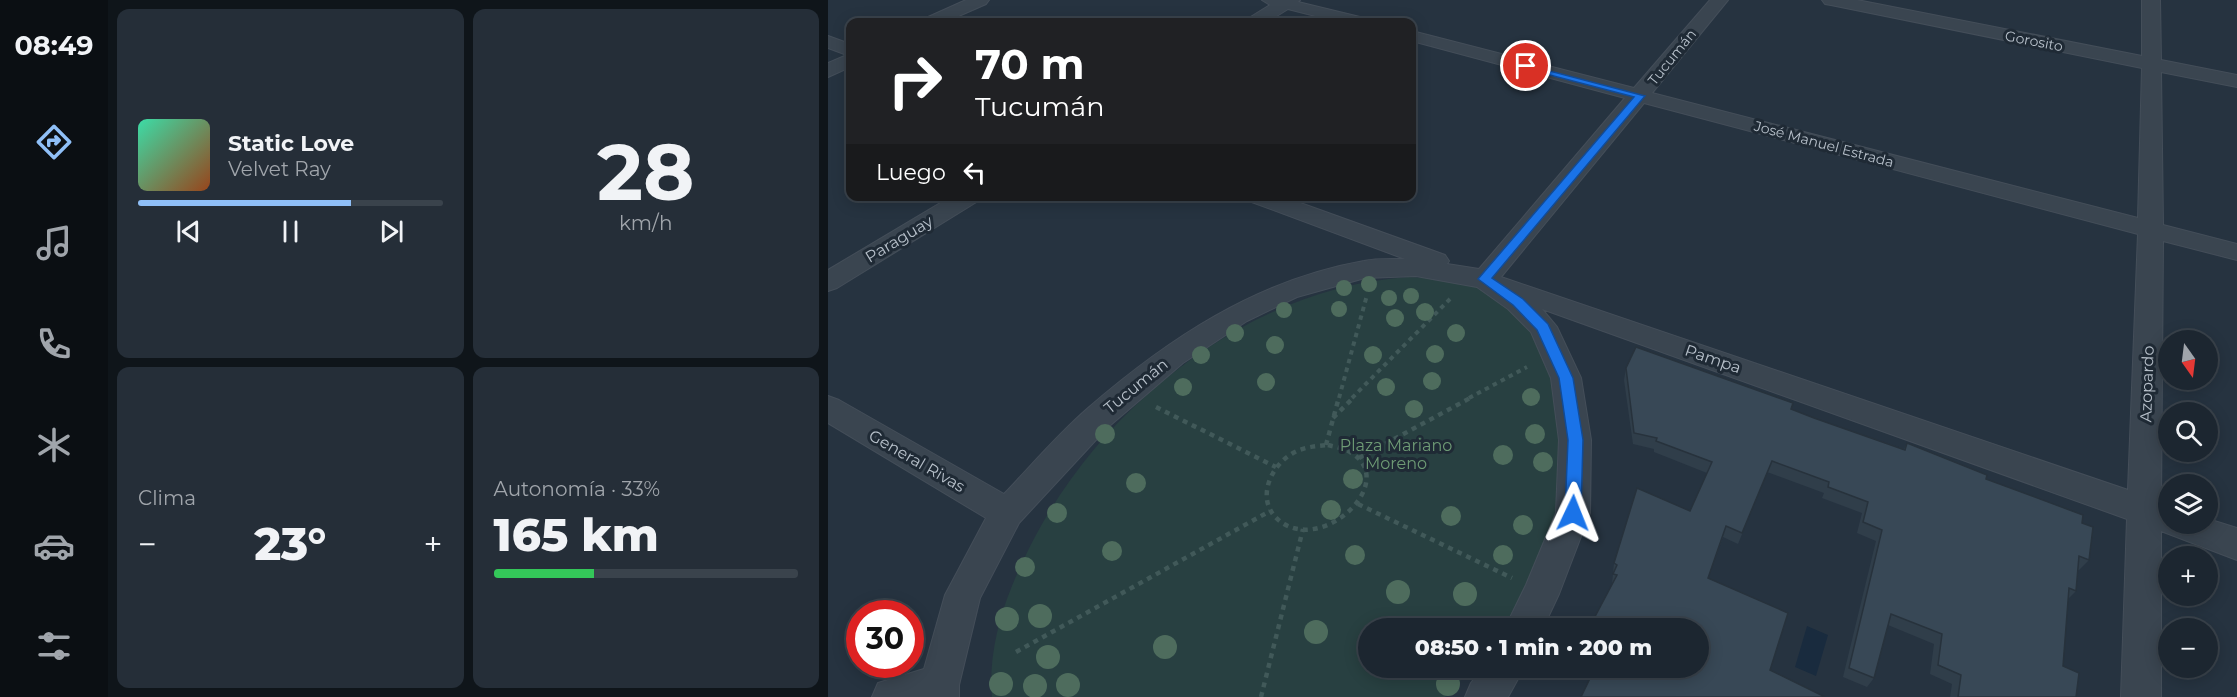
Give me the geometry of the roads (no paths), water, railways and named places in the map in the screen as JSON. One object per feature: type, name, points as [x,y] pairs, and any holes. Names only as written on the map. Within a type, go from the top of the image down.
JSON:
[{"type":"street","points":[[941,18],[980,0]]},
{"type":"street","name":"Tucumán","points":[[1485,279],[1719,0]]},
{"type":"street","name":"Gorosito","points":[[1831,0],[2237,81]]},
{"type":"street","name":"Azopardo","points":[[2141,697],[2156,515],[2151,0]]},
{"type":"street","points":[[1259,18],[1282,1],[1344,18]]},
{"type":"street","name":"José Manuel Estrada","points":[[1416,37],[2237,252]]},
{"type":"street","points":[[828,42],[846,49]]},
{"type":"street","points":[[828,71],[846,62]]},
{"type":"street","name":"Paraguay","points":[[828,282],[962,201]]},
{"type":"street","name":"Pampa","points":[[1271,201],[1485,279],[2156,515]]},
{"type":"street","name":"Tucumán","points":[[939,691],[963,595],[1007,513],[1096,419],[1173,356],[1237,314],[1288,290],[1365,269],[1416,267],[1485,279],[1518,302],[1543,327],[1566,378],[1575,440],[1573,513],[1529,618]]},
{"type":"street","name":"General Rivas","points":[[828,408],[1007,513]]},
{"type":"street","points":[[2208,534],[2237,544]]},
{"type":"street","points":[[1485,697],[1498,678]]},
{"type":"street","points":[[892,697],[939,691]]},
{"type":"water","points":[[1807,626],[1828,635],[1816,676],[1795,667]]},
{"type":"park label","name":"Plaza Mariano Moreno","points":[[1396,454]]}]
